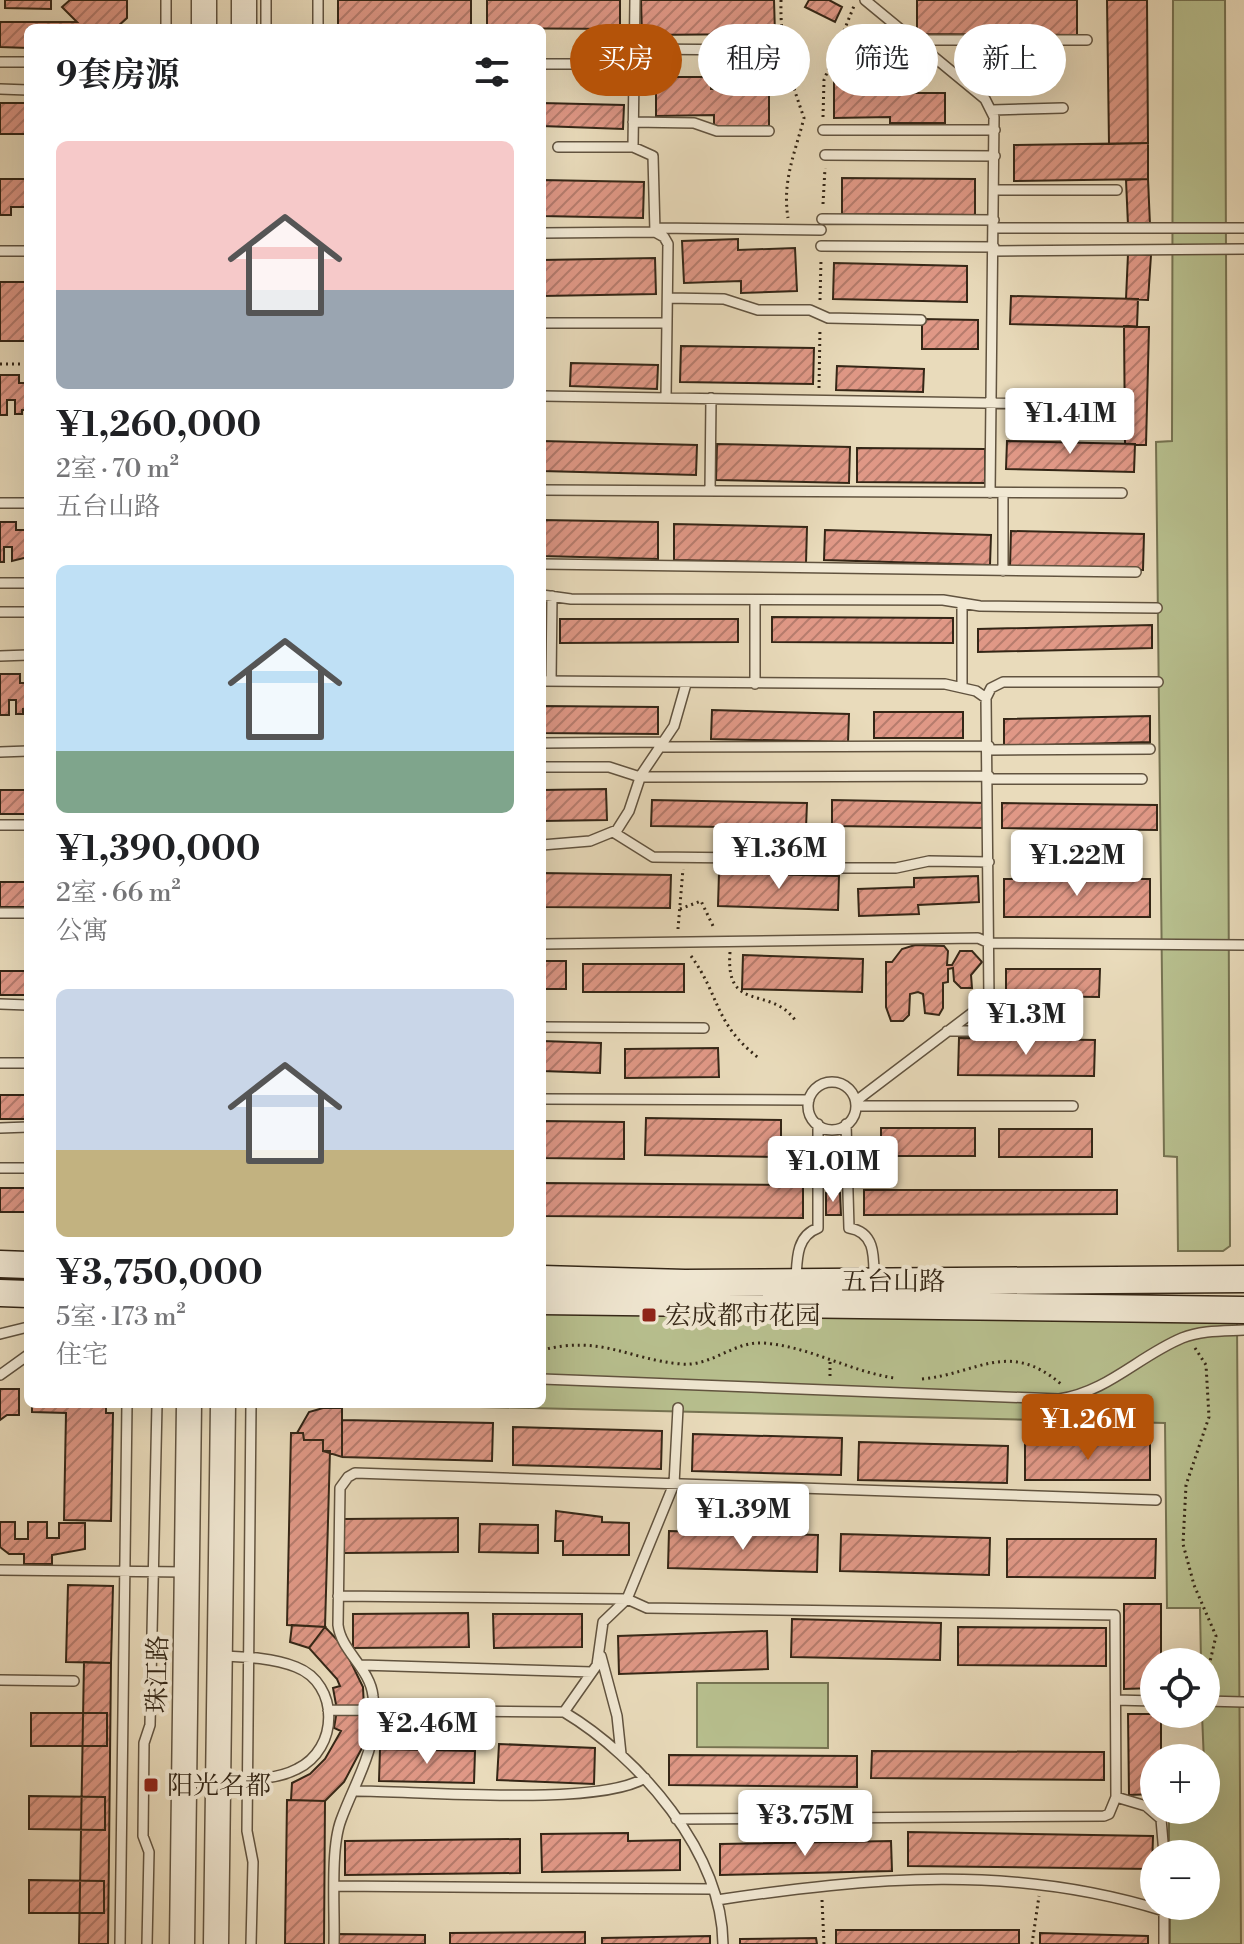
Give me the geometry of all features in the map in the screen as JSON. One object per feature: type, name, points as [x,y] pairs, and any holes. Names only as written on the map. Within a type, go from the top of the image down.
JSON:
[{"type":"main road","points":[[0,1263],[24,1265]]},
{"type":"main road","name":"五台山路","points":[[546,1279],[796,1293],[1244,1310]]},
{"type":"main road","name":"五台山路","points":[[546,1301],[796,1293],[874,1282],[1244,1279]]},
{"type":"main road","points":[[0,1293],[24,1294]]},
{"type":"street","points":[[204,0],[204,24]]},
{"type":"street","points":[[244,0],[244,24]]},
{"type":"street","name":"珠江路","points":[[182,1944],[189,1408]]},
{"type":"street","points":[[216,1944],[223,1408]]},
{"type":"lane","points":[[166,0],[166,24]]},
{"type":"lane","points":[[266,0],[266,24]]},
{"type":"lane","points":[[318,0],[318,24]]},
{"type":"lane","points":[[635,0],[635,24]]},
{"type":"lane","points":[[865,0],[894,24]]},
{"type":"lane","points":[[938,40],[1087,40]]},
{"type":"lane","points":[[938,60],[985,99],[992,110],[995,130],[990,493]]},
{"type":"lane","points":[[0,62],[24,62]]},
{"type":"lane","points":[[546,64],[570,64]]},
{"type":"lane","points":[[0,89],[24,90]]},
{"type":"lane","points":[[633,96],[633,147]]},
{"type":"lane","points":[[992,110],[1063,108]]},
{"type":"lane","points":[[633,122],[694,123],[717,131],[769,131]]},
{"type":"lane","points":[[823,130],[995,130]]},
{"type":"lane","points":[[558,147],[633,147],[653,156],[655,230]]},
{"type":"lane","points":[[825,155],[995,156]]},
{"type":"lane","points":[[994,190],[1117,190]]},
{"type":"lane","points":[[822,219],[1244,228]]},
{"type":"lane","points":[[655,230],[668,244],[666,398]]},
{"type":"lane","points":[[546,233],[821,230]]},
{"type":"lane","points":[[821,246],[1244,249]]},
{"type":"lane","points":[[0,251],[24,251]]},
{"type":"lane","points":[[668,298],[724,299],[758,310],[810,310],[828,318],[921,320]]},
{"type":"lane","points":[[546,323],[667,323]]},
{"type":"lane","points":[[546,396],[1112,405]]},
{"type":"lane","points":[[710,491],[711,398]]},
{"type":"lane","points":[[546,490],[1122,493]]},
{"type":"lane","points":[[1003,493],[1003,571]]},
{"type":"lane","points":[[0,503],[24,503]]},
{"type":"lane","points":[[546,564],[1136,572]]},
{"type":"lane","points":[[0,583],[24,583]]},
{"type":"lane","points":[[986,698],[962,686],[546,681],[547,596],[571,599],[1157,608]]},
{"type":"lane","points":[[755,600],[755,684]]},
{"type":"lane","points":[[962,603],[962,686]]},
{"type":"lane","points":[[0,612],[24,612]]},
{"type":"lane","points":[[0,656],[24,655]]},
{"type":"lane","points":[[874,1282],[870,1242],[863,1232],[849,1228],[846,1124],[856,1103],[989,1000],[989,748],[986,698],[991,688],[1003,682],[1158,682]]},
{"type":"lane","points":[[546,845],[590,841],[613,832],[629,811],[640,777],[674,726],[686,684]]},
{"type":"lane","points":[[546,743],[1150,749]]},
{"type":"lane","points":[[0,752],[24,751]]},
{"type":"lane","points":[[546,767],[609,767],[640,777],[1142,779]]},
{"type":"lane","points":[[0,825],[24,825]]},
{"type":"lane","points":[[613,832],[644,854],[767,860],[802,868],[896,868],[929,861],[989,862]]},
{"type":"lane","points":[[0,913],[24,913]]},
{"type":"lane","points":[[546,944],[978,938],[989,943],[1244,945]]},
{"type":"lane","points":[[0,1004],[24,1005]]},
{"type":"lane","points":[[546,1027],[704,1028]]},
{"type":"lane","points":[[947,1031],[1077,1031]]},
{"type":"lane","points":[[0,1063],[24,1063]]},
{"type":"lane","points":[[846,1124],[835,1129],[818,1124],[810,1115],[809,1100],[818,1087],[833,1082],[847,1087],[856,1103]]},
{"type":"lane","points":[[546,1099],[809,1100]]},
{"type":"lane","points":[[856,1103],[1073,1106]]},
{"type":"lane","points":[[796,1293],[799,1248],[807,1234],[818,1228],[818,1124]]},
{"type":"lane","points":[[0,1128],[24,1127]]},
{"type":"lane","points":[[0,1168],[24,1168]]},
{"type":"lane","points":[[0,1334],[24,1328]]},
{"type":"lane","points":[[546,1379],[1059,1399],[1091,1391],[1183,1338],[1201,1332],[1244,1330]]},
{"type":"lane","points":[[0,1375],[24,1358]]},
{"type":"lane","points":[[120,1944],[127,1408]]},
{"type":"lane","points":[[147,1944],[149,1852],[143,1836],[144,1743],[150,1725],[157,1408]]},
{"type":"lane","points":[[251,1408],[247,1831],[253,1862],[251,1944]]},
{"type":"lane","points":[[621,1754],[617,1716],[601,1656],[603,1622],[627,1599],[674,1484],[678,1408]]},
{"type":"lane","points":[[334,1944],[337,1835],[372,1750],[374,1710],[373,1694],[361,1665],[339,1635],[340,1488],[355,1473],[1156,1500]]},
{"type":"lane","points":[[0,1570],[186,1572]]},
{"type":"lane","points":[[338,1596],[627,1599],[647,1608],[1112,1613],[1117,1619],[1116,1797],[1109,1814],[676,1819]]},
{"type":"lane","points":[[218,1780],[269,1778],[297,1770],[314,1758],[325,1742],[328,1710],[328,1696],[315,1679],[298,1667],[249,1657],[220,1656]]},
{"type":"lane","points":[[564,1712],[601,1656]]},
{"type":"lane","points":[[361,1665],[592,1672]]},
{"type":"lane","points":[[0,1680],[74,1681]]},
{"type":"lane","points":[[1116,1700],[1140,1701]]},
{"type":"lane","points":[[1220,1701],[1244,1702]]},
{"type":"lane","points":[[328,1710],[564,1712],[594,1730],[621,1754],[645,1778],[676,1819],[717,1900],[723,1923],[723,1944]]},
{"type":"lane","points":[[356,1791],[586,1794],[631,1787],[645,1778]]},
{"type":"lane","points":[[1116,1797],[1156,1813],[1163,1828],[1163,1840]]},
{"type":"lane","points":[[717,1900],[822,1885],[937,1877],[1041,1884],[1140,1903]]},
{"type":"lane","points":[[336,1886],[711,1889]]},
{"type":"lane","points":[[1164,1920],[1164,1944]]},
{"type":"path","points":[[781,0],[783,47],[791,89],[804,118],[788,166],[785,197],[793,230]]},
{"type":"path","points":[[823,130],[824,80],[858,0]]},
{"type":"path","points":[[822,219],[825,155]]},
{"type":"path","points":[[819,400],[821,246]]},
{"type":"path","points":[[0,364],[24,364]]},
{"type":"path","points":[[684,857],[679,943],[703,972],[723,1024],[760,1059]]},
{"type":"path","points":[[680,909],[701,901],[726,941],[733,985],[751,998],[778,1005],[795,1020]]},
{"type":"path","points":[[1205,1341],[1192,1345],[1201,1352],[1206,1365],[1209,1417],[1186,1485],[1183,1544],[1194,1585],[1216,1636],[1213,1648]]},
{"type":"path","points":[[546,1350],[598,1344],[688,1364],[741,1345],[761,1343],[793,1348],[852,1369],[898,1379]]},
{"type":"path","points":[[916,1379],[938,1377],[974,1364],[1015,1361],[1049,1374],[1075,1397]]},
{"type":"path","points":[[1032,1944],[1041,1884]]},
{"type":"path","points":[[822,1885],[824,1944]]},
{"type":"green space","points":[[1173,0],[1225,0],[1230,1246],[1223,1251],[1178,1251],[1177,1157],[1164,1156],[1156,442],[1172,441]]},
{"type":"green space","points":[[546,1312],[1237,1322],[1241,1944],[1170,1944],[1170,1920],[1220,1920],[1220,1840],[1169,1840],[1169,1824],[1220,1824],[1220,1744],[1203,1744],[1203,1728],[1220,1728],[1220,1648],[1201,1648],[1200,1608],[1167,1608],[1165,1423],[526,1408],[546,1408]]},
{"type":"green space","points":[[697,1683],[828,1683],[828,1748],[697,1747]]},
{"type":"building","points":[[5,0],[51,0],[51,9],[5,8]]},
{"type":"building","points":[[70,0],[127,0],[127,18],[120,24],[24,24],[24,48],[0,47],[0,22],[77,22],[62,7]]},
{"type":"building","points":[[338,0],[471,0],[471,24],[338,24]]},
{"type":"building","points":[[487,0],[620,0],[620,24],[570,24],[570,29],[546,28],[546,24],[487,24]]},
{"type":"building","points":[[641,0],[774,0],[775,24],[698,24],[698,35],[682,35],[682,24],[642,24]]},
{"type":"building","points":[[809,0],[829,0],[842,7],[835,22],[805,7]]},
{"type":"building","points":[[917,0],[1077,0],[1077,35],[1066,35],[1066,24],[954,24],[954,34],[938,34],[938,24],[917,24]]},
{"type":"building","points":[[1107,0],[1147,0],[1148,143],[1109,144]]},
{"type":"building","points":[[682,77],[698,77],[698,96],[769,96],[769,126],[714,126],[714,115],[656,116],[656,96],[682,96]]},
{"type":"building","points":[[938,93],[945,93],[945,123],[890,123],[890,117],[834,118],[834,96],[938,96]]},
{"type":"building","points":[[0,103],[24,103],[24,134],[0,134]]},
{"type":"building","points":[[546,103],[624,105],[623,129],[546,126]]},
{"type":"building","points":[[1148,143],[1148,179],[1014,181],[1014,145]]},
{"type":"building","points":[[842,178],[975,179],[975,215],[842,214]]},
{"type":"building","points":[[0,179],[24,179],[24,207],[11,207],[11,215],[0,215]]},
{"type":"building","points":[[1148,179],[1150,225],[1128,225],[1126,180]]},
{"type":"building","points":[[546,180],[644,182],[643,218],[546,216]]},
{"type":"building","points":[[738,239],[738,250],[795,248],[797,291],[741,293],[741,281],[684,283],[682,241]]},
{"type":"building","points":[[1128,254],[1151,255],[1148,300],[1126,299]]},
{"type":"building","points":[[655,258],[656,294],[546,296],[546,260]]},
{"type":"building","points":[[834,263],[967,266],[967,302],[833,299]]},
{"type":"building","points":[[0,282],[24,282],[24,341],[0,341]]},
{"type":"building","points":[[1011,296],[1138,299],[1137,327],[1010,324]]},
{"type":"building","points":[[922,319],[978,320],[978,349],[922,349]]},
{"type":"building","points":[[1124,326],[1149,327],[1146,445],[1125,444]]},
{"type":"building","points":[[681,346],[814,348],[813,384],[680,382]]},
{"type":"building","points":[[571,363],[658,365],[657,389],[570,386]]},
{"type":"building","points":[[837,366],[924,369],[923,392],[836,390]]},
{"type":"building","points":[[0,375],[19,375],[19,383],[24,383],[24,410],[22,414],[15,414],[15,400],[7,400],[7,415],[0,415]]},
{"type":"building","points":[[546,441],[697,445],[696,475],[546,471]]},
{"type":"building","points":[[1007,441],[1135,444],[1134,472],[1006,469]]},
{"type":"building","points":[[717,444],[850,447],[849,483],[716,480]]},
{"type":"building","points":[[857,448],[985,449],[985,483],[857,482]]},
{"type":"building","points":[[546,520],[658,522],[658,559],[546,556]]},
{"type":"building","points":[[0,522],[16,522],[16,530],[24,530],[24,558],[12,561],[12,547],[4,547],[4,562],[0,562]]},
{"type":"building","points":[[674,524],[807,527],[806,563],[674,560]]},
{"type":"building","points":[[825,530],[991,535],[990,565],[824,560]]},
{"type":"building","points":[[1011,531],[1144,534],[1143,570],[1010,567]]},
{"type":"building","points":[[772,617],[953,618],[953,643],[772,642]]},
{"type":"building","points":[[560,619],[738,619],[738,642],[560,643]]},
{"type":"building","points":[[1152,625],[1152,648],[978,652],[978,629]]},
{"type":"building","points":[[0,674],[20,674],[20,683],[24,683],[23,714],[16,714],[16,700],[9,700],[9,715],[0,715]]},
{"type":"building","points":[[546,706],[658,707],[658,734],[546,733]]},
{"type":"building","points":[[712,710],[849,714],[848,742],[711,739]]},
{"type":"building","points":[[874,712],[963,712],[963,738],[874,738]]},
{"type":"building","points":[[1150,716],[1150,742],[1004,746],[1004,719]]},
{"type":"building","points":[[606,789],[607,820],[546,821],[546,790]]},
{"type":"building","points":[[0,790],[24,790],[24,814],[0,814]]},
{"type":"building","points":[[652,800],[807,803],[806,828],[651,826]]},
{"type":"building","points":[[832,800],[987,803],[986,828],[832,826]]},
{"type":"building","points":[[1002,803],[1157,805],[1157,830],[1002,828]]},
{"type":"building","points":[[546,873],[671,875],[670,908],[546,907]]},
{"type":"building","points":[[719,873],[839,876],[838,910],[718,906]]},
{"type":"building","points":[[978,876],[979,902],[918,905],[919,914],[859,916],[858,889],[914,887],[914,878]]},
{"type":"building","points":[[1004,879],[1150,879],[1150,917],[1004,917]]},
{"type":"building","points":[[0,882],[24,882],[24,907],[0,907]]},
{"type":"building","points":[[915,945],[944,946],[948,951],[947,965],[952,965],[960,951],[972,951],[982,962],[971,975],[972,988],[961,988],[954,981],[953,968],[948,969],[948,982],[943,983],[943,1008],[939,1015],[925,1013],[923,994],[918,992],[910,994],[909,1015],[903,1021],[891,1021],[886,1007],[886,962],[892,962],[902,949]]},
{"type":"building","points":[[743,955],[863,959],[862,992],[742,989]]},
{"type":"building","points":[[546,961],[566,961],[566,989],[546,989]]},
{"type":"building","points":[[583,964],[684,964],[684,992],[583,992]]},
{"type":"building","points":[[1006,969],[1100,969],[1099,997],[1006,996]]},
{"type":"building","points":[[0,971],[24,971],[24,995],[0,995]]},
{"type":"building","points":[[959,1038],[1095,1040],[1094,1076],[958,1075]]},
{"type":"building","points":[[546,1041],[601,1043],[600,1073],[546,1071]]},
{"type":"building","points":[[718,1048],[719,1077],[625,1078],[625,1049]]},
{"type":"building","points":[[0,1095],[24,1095],[24,1119],[0,1119]]},
{"type":"building","points":[[646,1118],[781,1120],[781,1157],[645,1155]]},
{"type":"building","points":[[546,1121],[624,1122],[624,1159],[546,1158]]},
{"type":"building","points":[[881,1128],[975,1128],[975,1156],[881,1156]]},
{"type":"building","points":[[999,1129],[1092,1129],[1092,1157],[999,1157]]},
{"type":"building","points":[[546,1183],[803,1185],[803,1218],[546,1216]]},
{"type":"building","points":[[0,1188],[24,1188],[24,1212],[0,1212]]},
{"type":"building","points":[[864,1190],[1117,1190],[1117,1214],[864,1215]]},
{"type":"building","points":[[826,1193],[840,1193],[841,1215],[826,1215]]},
{"type":"building","points":[[0,1389],[19,1389],[19,1415],[7,1415],[0,1420]]},
{"type":"building","points":[[32,1408],[106,1408],[106,1413],[113,1413],[111,1521],[64,1520],[66,1413],[32,1412]]},
{"type":"building","points":[[342,1408],[342,1457],[323,1451],[323,1440],[304,1440],[303,1433],[297,1433],[309,1412]]},
{"type":"building","points":[[342,1420],[493,1423],[492,1461],[342,1457]]},
{"type":"building","points":[[513,1427],[662,1431],[661,1469],[513,1465]]},
{"type":"building","points":[[291,1433],[303,1433],[304,1440],[323,1440],[323,1451],[330,1451],[325,1627],[287,1625]]},
{"type":"building","points":[[693,1434],[842,1438],[841,1475],[692,1471]]},
{"type":"building","points":[[859,1442],[1008,1446],[1007,1483],[858,1480]]},
{"type":"building","points":[[1025,1443],[1150,1443],[1150,1480],[1025,1480]]},
{"type":"building","points":[[556,1511],[602,1517],[602,1522],[629,1523],[629,1555],[563,1555],[563,1541],[555,1541]]},
{"type":"building","points":[[458,1518],[458,1552],[343,1553],[343,1519]]},
{"type":"building","points":[[0,1522],[15,1522],[15,1539],[28,1539],[28,1522],[47,1522],[47,1538],[59,1538],[59,1523],[85,1523],[85,1549],[52,1555],[52,1564],[24,1564],[24,1554],[9,1554],[0,1547]]},
{"type":"building","points":[[480,1524],[538,1525],[538,1553],[479,1552]]},
{"type":"building","points":[[669,1531],[818,1535],[817,1572],[668,1568]]},
{"type":"building","points":[[841,1534],[990,1538],[989,1575],[840,1571]]},
{"type":"building","points":[[1007,1539],[1156,1539],[1155,1578],[1007,1577]]},
{"type":"building","points":[[68,1585],[113,1586],[111,1663],[66,1662]]},
{"type":"building","points":[[1124,1604],[1161,1604],[1161,1648],[1140,1648],[1140,1688],[1124,1689]]},
{"type":"building","points":[[468,1613],[469,1647],[353,1648],[353,1614]]},
{"type":"building","points":[[493,1614],[582,1614],[582,1647],[494,1648]]},
{"type":"building","points":[[792,1619],[941,1623],[940,1660],[791,1657]]},
{"type":"building","points":[[292,1625],[325,1627],[309,1648],[290,1642]]},
{"type":"building","points":[[325,1627],[343,1646],[363,1687],[365,1730],[362,1748],[344,1782],[325,1801],[291,1800],[292,1783],[310,1774],[325,1759],[341,1731],[334,1728],[337,1710],[333,1688],[340,1686],[309,1648]]},
{"type":"building","points":[[958,1627],[1106,1628],[1106,1666],[958,1665]]},
{"type":"building","points":[[767,1631],[768,1669],[619,1674],[618,1636]]},
{"type":"building","points":[[84,1662],[111,1663],[108,1944],[79,1944]]},
{"type":"building","points":[[31,1713],[107,1713],[107,1746],[31,1746]]},
{"type":"building","points":[[1128,1714],[1140,1714],[1140,1728],[1161,1728],[1161,1744],[1140,1744],[1140,1795],[1129,1795]]},
{"type":"building","points":[[499,1744],[595,1748],[594,1784],[497,1780]]},
{"type":"building","points":[[380,1749],[475,1751],[474,1783],[379,1781]]},
{"type":"building","points":[[872,1751],[1104,1752],[1104,1780],[871,1778]]},
{"type":"building","points":[[669,1755],[857,1756],[857,1787],[669,1785]]},
{"type":"building","points":[[29,1796],[105,1797],[105,1830],[29,1829]]},
{"type":"building","points":[[287,1800],[325,1801],[324,1944],[285,1944]]},
{"type":"building","points":[[908,1832],[1153,1836],[1153,1840],[1140,1840],[1140,1869],[908,1866]]},
{"type":"building","points":[[628,1833],[628,1841],[680,1840],[680,1870],[542,1872],[541,1834]]},
{"type":"building","points":[[520,1839],[520,1873],[345,1875],[345,1841]]},
{"type":"building","points":[[891,1841],[892,1871],[720,1875],[720,1844]]},
{"type":"building","points":[[29,1880],[104,1881],[104,1913],[29,1913]]},
{"type":"building","points":[[836,1930],[1019,1930],[1019,1944],[836,1944]]},
{"type":"building","points":[[585,1932],[585,1944],[450,1944],[450,1933]]},
{"type":"building","points":[[1040,1933],[1148,1936],[1148,1944],[1040,1944]]},
{"type":"building","points":[[337,1934],[425,1935],[425,1944],[337,1944]]},
{"type":"building","points":[[710,1936],[710,1944],[602,1944],[602,1938]]},
{"type":"building","points":[[816,1938],[817,1944],[740,1944],[740,1939]]},
{"type":"place","name":"宏成都市花园","points":[[649,1315]]},
{"type":"place","name":"阳光名都","points":[[151,1785]]}]
